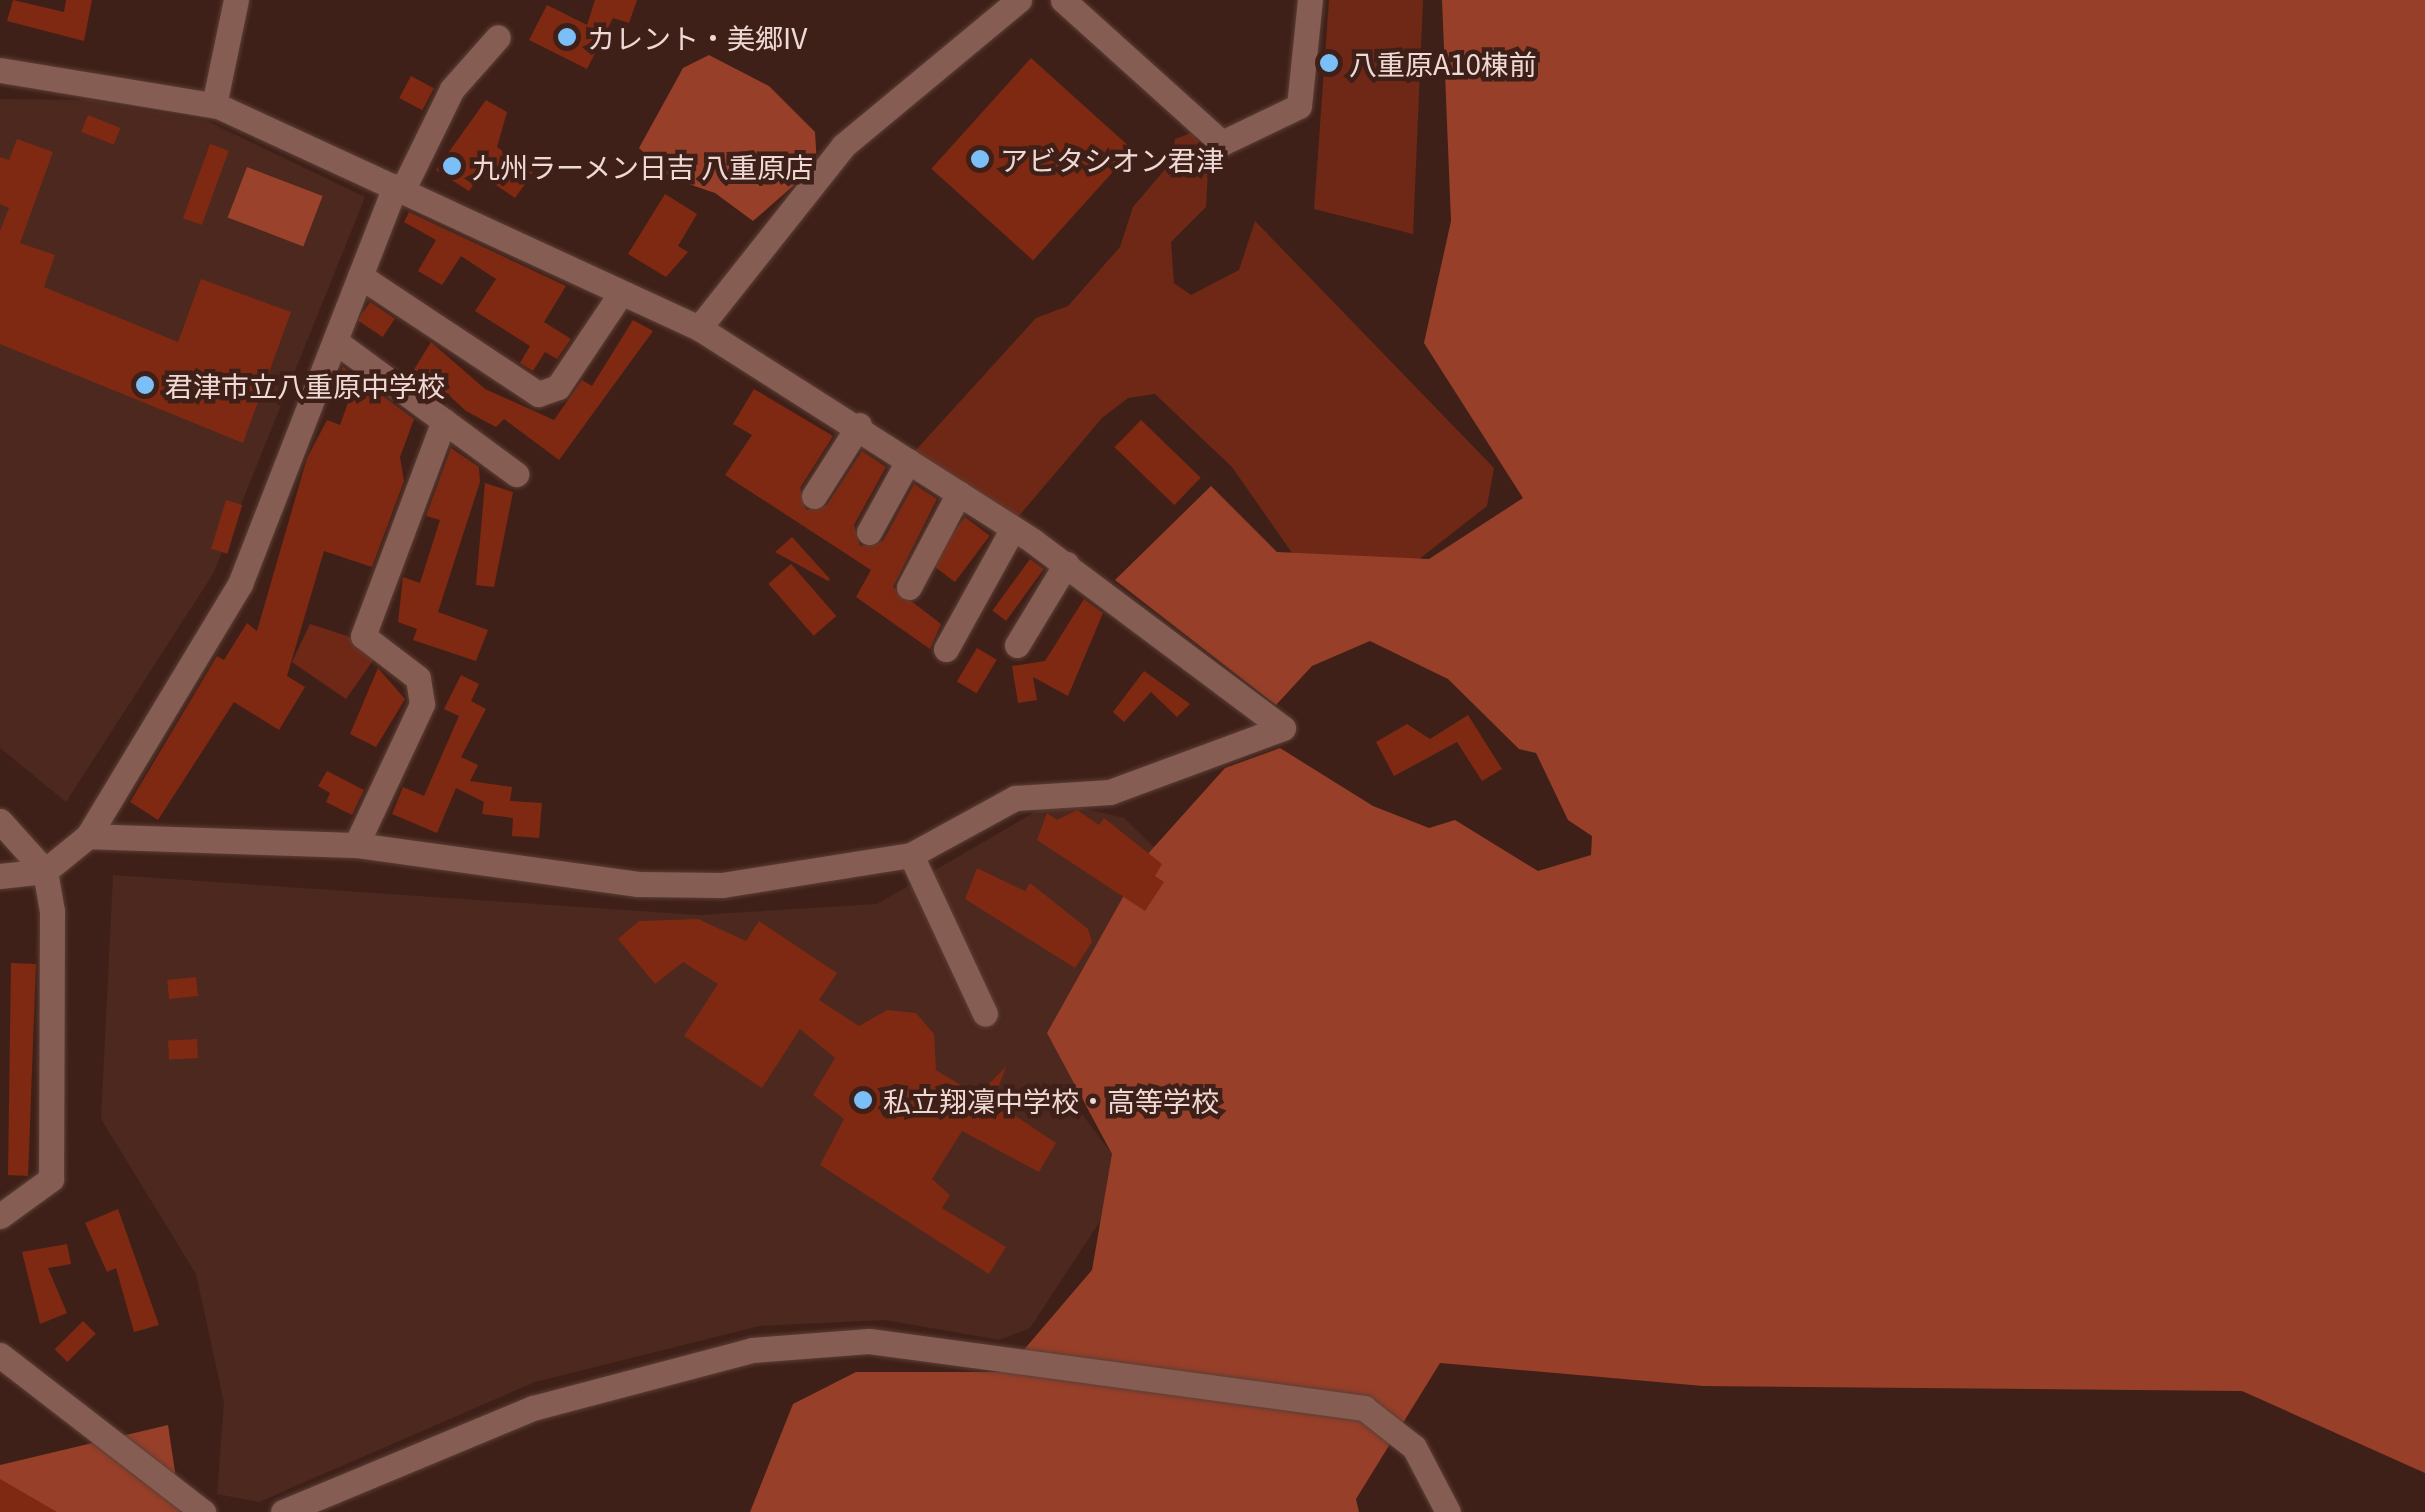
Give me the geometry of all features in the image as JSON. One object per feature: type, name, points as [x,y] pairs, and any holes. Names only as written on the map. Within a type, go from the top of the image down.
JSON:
[{"type":"street","points":[[214,106],[236,0]]},
{"type":"street","points":[[699,328],[844,146],[1019,0]]},
{"type":"street","points":[[1063,0],[1222,143],[1299,106],[1310,0]]},
{"type":"street","points":[[0,876],[44,871],[88,836],[240,584],[360,276],[399,187],[452,89],[498,36]]},
{"type":"street","points":[[0,70],[214,106],[399,187],[699,328],[860,425],[908,461],[1014,528],[1283,728],[1110,792],[1015,798],[911,856],[721,885],[638,884],[356,845],[88,836]]},
{"type":"street","points":[[360,276],[538,394],[558,387],[621,294]]},
{"type":"street","points":[[335,341],[516,474]]},
{"type":"street","points":[[356,845],[422,704],[418,678],[363,636],[444,420]]},
{"type":"street","points":[[814,496],[860,425]]},
{"type":"street","points":[[869,532],[908,461]]},
{"type":"street","points":[[909,587],[959,493]]},
{"type":"street","points":[[946,649],[1014,528]]},
{"type":"street","points":[[1017,646],[1066,564]]},
{"type":"street","points":[[0,821],[44,871],[51,1179],[0,1216]]},
{"type":"street","points":[[911,856],[985,1014]]},
{"type":"street","points":[[283,1512],[533,1408],[752,1350],[869,1341],[1364,1408],[1414,1447],[1448,1512]]},
{"type":"street","points":[[0,1355],[204,1512]]},
{"type":"shaded area","points":[[1329,0],[1423,0],[1413,234],[1314,209]]},
{"type":"shaded area","points":[[1442,0],[2425,0],[2425,1473],[2242,1391],[1703,1386],[1440,1363],[1356,1499],[1359,1512],[750,1512],[793,1404],[856,1372],[1005,1372],[1092,1270],[1112,1154],[1047,1033],[1146,856],[1225,768],[1280,748],[1373,806],[1429,828],[1455,820],[1538,871],[1591,855],[1592,836],[1568,820],[1536,753],[1519,749],[1448,679],[1370,641],[1312,666],[1276,705],[1115,580],[1211,486],[1277,552],[1429,559],[1523,498],[1424,343],[1451,221]]},
{"type":"shaded area","points":[[709,55],[769,86],[815,132],[817,165],[753,221],[715,193],[671,178],[639,148],[683,68]]},
{"type":"shaded area","name":"君津市立八重原中学校","points":[[0,99],[88,100],[207,121],[365,197],[213,574],[66,802],[0,748]]},
{"type":"shaded area","points":[[1191,133],[1209,152],[1206,207],[1171,242],[1174,283],[1191,295],[1239,270],[1255,221],[1494,468],[1487,506],[1414,563],[1297,560],[1232,467],[1155,394],[1128,398],[1102,418],[1018,517],[915,451],[1036,318],[1068,306],[1120,247],[1133,207],[1172,161],[1175,139]]},
{"type":"shaded area","points":[[247,167],[323,196],[303,246],[228,217]]},
{"type":"shaded area","points":[[310,624],[350,637],[374,659],[346,699],[292,662]]},
{"type":"shaded area","points":[[1054,801],[1124,818],[1199,891],[1204,941],[1068,1095],[1129,1177],[1030,1328],[999,1340],[886,1320],[759,1326],[535,1382],[259,1502],[217,1494],[224,1403],[196,1274],[101,1119],[113,875],[698,915],[877,904]]},
{"type":"shaded area","points":[[168,1425],[181,1512],[0,1512],[0,1465]]},
{"type":"building","points":[[13,0],[64,12],[66,0],[92,0],[84,41],[7,21]]},
{"type":"building","name":"カレント・美郷IV","points":[[595,0],[637,0],[629,23],[613,18],[587,69],[529,40],[547,5],[587,25]]},
{"type":"building","name":"アビタシオン君津","points":[[1031,58],[1133,150],[1033,260],[931,169]]},
{"type":"building","points":[[411,76],[434,88],[422,110],[399,98]]},
{"type":"building","points":[[486,100],[507,112],[497,147],[533,173],[515,198],[481,175],[469,191],[436,170]]},
{"type":"building","points":[[88,115],[120,128],[114,145],[81,132]]},
{"type":"building","points":[[17,139],[53,152],[20,243],[55,255],[44,287],[178,342],[201,279],[291,312],[243,443],[0,344],[0,231],[9,208],[0,204],[0,157],[9,160]]},
{"type":"building","points":[[210,144],[229,151],[202,225],[183,218]]},
{"type":"building","points":[[665,194],[697,214],[678,246],[688,252],[666,277],[628,254]]},
{"type":"building","points":[[409,212],[566,286],[544,322],[571,339],[557,359],[545,352],[533,371],[520,363],[530,346],[475,311],[496,279],[461,256],[442,285],[418,271],[436,240],[404,222]]},
{"type":"building","points":[[370,302],[395,319],[383,337],[358,320]]},
{"type":"building","points":[[633,320],[653,331],[559,460],[504,419],[496,427],[466,411],[428,376],[422,385],[410,376],[431,342],[485,389],[554,420],[582,380],[592,386]]},
{"type":"building","points":[[343,367],[414,419],[400,457],[404,481],[372,567],[324,551],[287,676],[305,687],[279,730],[234,702],[158,820],[130,802],[217,656],[224,660],[247,623],[257,631],[307,458],[327,420],[340,425],[350,397],[336,383]]},
{"type":"building","points":[[754,389],[833,436],[800,488],[806,510],[827,505],[862,451],[886,467],[854,525],[860,546],[883,541],[914,484],[937,499],[893,587],[941,624],[930,649],[856,597],[871,570],[725,475],[752,435],[733,424]]},
{"type":"building","points":[[1141,420],[1201,478],[1174,505],[1115,447]]},
{"type":"building","points":[[451,448],[479,467],[480,482],[438,612],[488,630],[476,661],[413,640],[417,629],[398,622],[403,577],[420,583],[440,520],[426,516]]},
{"type":"building","points":[[485,483],[513,492],[494,587],[476,585]]},
{"type":"building","points":[[226,500],[242,505],[227,554],[211,549]]},
{"type":"building","points":[[965,517],[990,536],[955,582],[930,563]]},
{"type":"building","points":[[792,537],[830,579],[828,581],[775,552]]},
{"type":"building","points":[[1030,559],[1044,569],[1006,621],[992,611]]},
{"type":"building","points":[[791,564],[836,616],[814,636],[768,584]]},
{"type":"building","points":[[1084,599],[1103,613],[1068,696],[1033,677],[1037,700],[1018,703],[1012,666],[1045,661]]},
{"type":"building","points":[[977,648],[997,660],[977,693],[957,681]]},
{"type":"building","points":[[378,668],[405,699],[376,747],[350,734]]},
{"type":"building","points":[[1144,671],[1190,704],[1177,717],[1151,692],[1124,722],[1113,712]]},
{"type":"building","points":[[461,675],[479,684],[471,701],[486,709],[461,757],[478,765],[470,781],[512,787],[510,801],[542,803],[539,838],[512,836],[513,818],[482,814],[484,802],[456,788],[437,833],[392,814],[403,787],[424,796],[459,716],[444,709]]},
{"type":"building","points":[[1468,715],[1502,769],[1482,781],[1457,742],[1394,776],[1376,742],[1407,724],[1430,739]]},
{"type":"building","points":[[327,771],[364,790],[352,815],[326,802],[330,793],[318,786]]},
{"type":"building","points":[[1077,810],[1099,825],[1104,818],[1162,864],[1155,876],[1164,882],[1145,911],[1037,840],[1047,813],[1057,820]]},
{"type":"building","points":[[977,868],[1025,891],[1030,883],[1088,929],[1092,942],[1075,968],[965,899]]},
{"type":"building","points":[[698,919],[746,941],[759,921],[837,973],[819,1000],[859,1026],[887,1010],[916,1013],[934,1034],[936,1070],[977,1095],[1006,1067],[993,1101],[1056,1143],[1039,1172],[962,1131],[932,1179],[950,1195],[942,1208],[1006,1247],[989,1274],[820,1165],[844,1119],[813,1095],[835,1058],[800,1029],[762,1088],[684,1036],[718,984],[683,962],[655,984],[618,939],[639,921]]},
{"type":"building","points":[[11,963],[36,964],[28,1176],[8,1175]]},
{"type":"building","points":[[196,977],[198,996],[169,999],[167,980]]},
{"type":"building","points":[[197,1039],[198,1058],[169,1059],[168,1041]]},
{"type":"building","points":[[118,1209],[159,1325],[134,1332],[116,1268],[107,1272],[85,1223]]},
{"type":"building","points":[[67,1244],[71,1264],[48,1268],[67,1313],[40,1324],[22,1252]]},
{"type":"building","points":[[83,1321],[96,1334],[67,1362],[55,1349]]},
{"type":"building","points":[[0,1479],[57,1512],[0,1512]]},
{"type":"place","name":"カレント・美郷IV","points":[[567,37]]},
{"type":"place","name":"八重原A10棟前","points":[[1329,63]]},
{"type":"place","name":"アビタシオン君津","points":[[980,159]]},
{"type":"place","name":"九州ラーメン日吉 八重原店","points":[[452,166]]},
{"type":"place","name":"君津市立八重原中学校","points":[[145,385]]},
{"type":"place","name":"私立翔凜中学校・高等学校","points":[[863,1100]]}]
